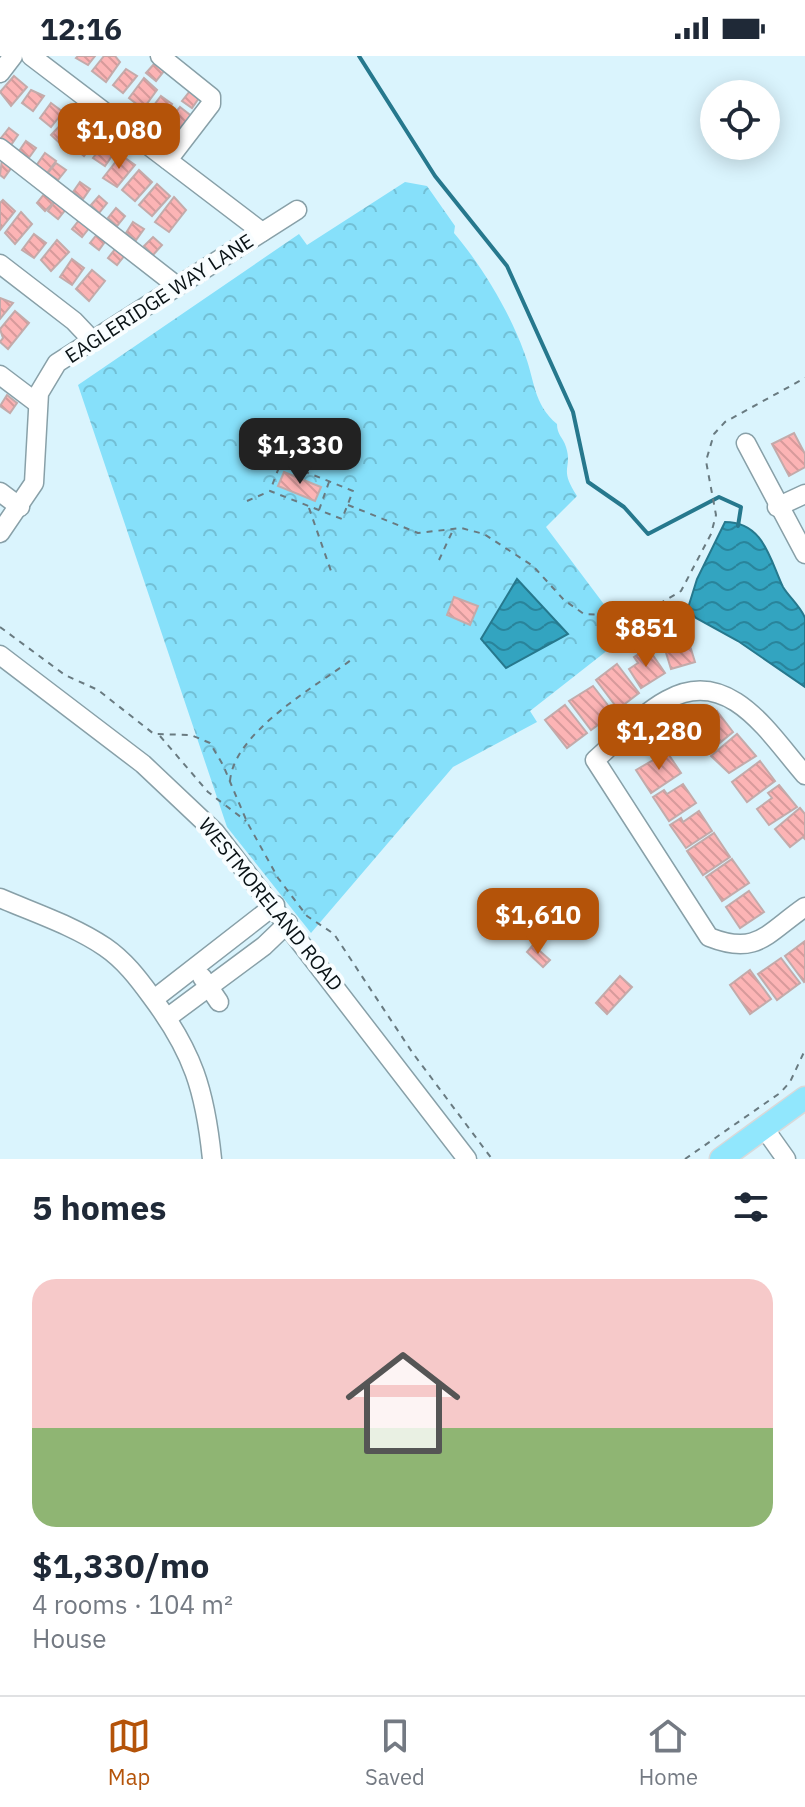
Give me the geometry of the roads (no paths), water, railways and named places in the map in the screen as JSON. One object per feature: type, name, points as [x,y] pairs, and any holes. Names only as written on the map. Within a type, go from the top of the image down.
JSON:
[{"type":"main road","points":[[721,1159],[805,1098]]},
{"type":"street","points":[[0,73],[13,56]]},
{"type":"street","points":[[31,56],[262,232]]},
{"type":"street","points":[[160,56],[211,97],[211,104],[168,160]]},
{"type":"street","points":[[0,148],[177,286]]},
{"type":"street","name":"EAGLERIDGE WAY LANE","points":[[0,533],[30,494],[36,472],[37,403],[43,383],[57,363],[297,210]]},
{"type":"street","points":[[0,264],[74,321],[92,340]]},
{"type":"street","points":[[0,375],[37,403]]},
{"type":"street","points":[[746,443],[777,507],[805,554]]},
{"type":"street","points":[[0,492],[20,507]]},
{"type":"street","points":[[777,507],[805,494]]},
{"type":"street","name":"WESTMORELAND ROAD","points":[[0,655],[163,781],[215,832],[275,905],[467,1159]]},
{"type":"street","points":[[805,775],[746,708],[728,694],[710,690],[666,700],[595,760],[709,937],[735,947],[749,946],[805,907]]},
{"type":"street","points":[[0,898],[104,946],[125,963],[167,1018],[198,1074],[212,1159]]},
{"type":"street","points":[[154,999],[275,905]]},
{"type":"street","points":[[167,1018],[214,994],[288,923]]},
{"type":"street","points":[[195,969],[214,994]]},
{"type":"street","points":[[764,1128],[786,1159]]},
{"type":"water","points":[[725,522],[749,528],[757,535],[783,587],[805,618],[805,687],[738,641],[696,618],[688,608],[697,579]]},
{"type":"water","points":[[517,579],[568,634],[506,668],[481,639]]},
{"type":"waterway","points":[[359,56],[435,176],[507,266],[573,412],[588,482],[624,507],[648,534],[719,497],[741,507],[738,526]]}]
